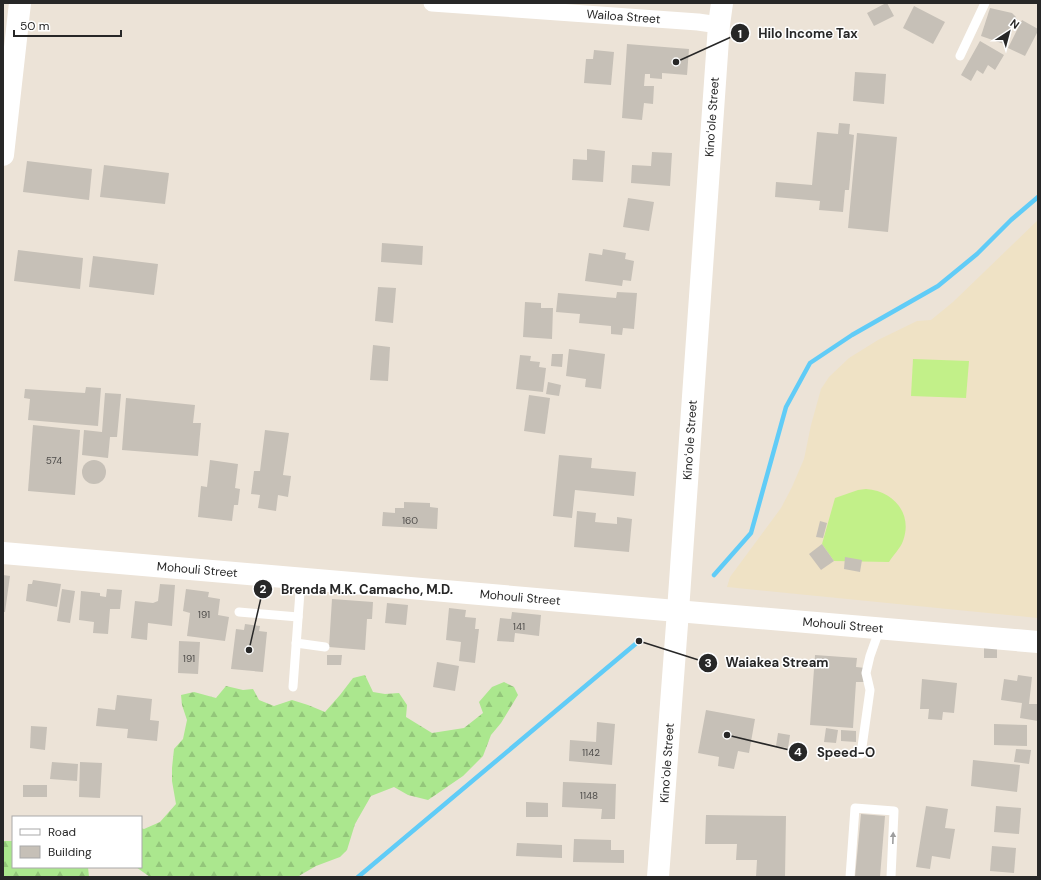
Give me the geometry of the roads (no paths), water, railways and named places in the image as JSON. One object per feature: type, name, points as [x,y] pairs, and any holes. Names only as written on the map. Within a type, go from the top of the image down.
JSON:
[{"type":"street","points":[[3,155],[20,3]]},
{"type":"street","name":"Wailoa Street","points":[[432,3],[719,25]]},
{"type":"street","name":"Kinoʻole Street","points":[[658,877],[719,25],[722,3]]},
{"type":"street","name":"Mohouli Street","points":[[3,552],[1038,642]]},
{"type":"lane","points":[[960,56],[985,3]]},
{"type":"lane","points":[[293,687],[301,578]]},
{"type":"lane","points":[[239,612],[298,617]]},
{"type":"lane","points":[[861,754],[870,690],[866,673],[870,656],[880,628]]},
{"type":"lane","points":[[296,643],[325,647]]},
{"type":"lane","points":[[850,877],[854,808],[894,811],[891,877]]},
{"type":"waterway","points":[[714,575],[751,533],[786,407],[810,363],[852,335],[938,286],[977,254],[1011,220],[1038,197]]},
{"type":"waterway","points":[[358,877],[639,641]]},
{"type":"place","name":"Hilo Income Tax","points":[[676,62]]},
{"type":"place","name":"Waiakea Stream","points":[[639,641]]},
{"type":"place","name":"Brenda M.K. Camacho, M.D.","points":[[249,650]]},
{"type":"place","name":"Speed-O","points":[[727,735]]}]
